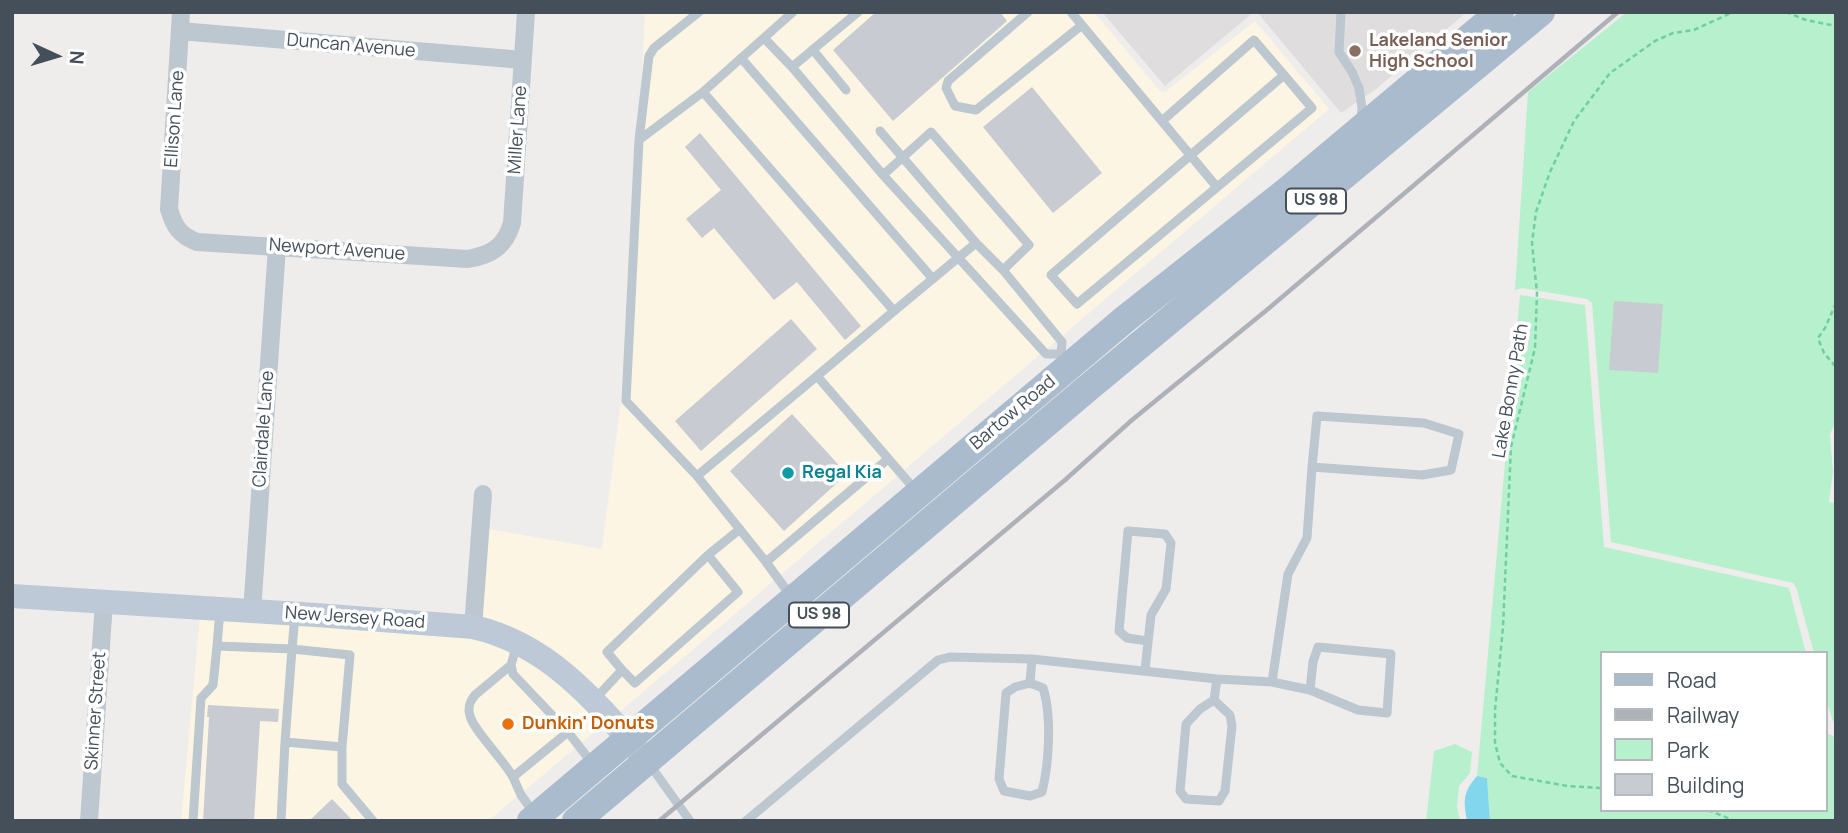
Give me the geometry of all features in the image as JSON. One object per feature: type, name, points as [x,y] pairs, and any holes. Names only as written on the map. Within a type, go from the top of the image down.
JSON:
[{"type":"main road","name":"Bartow Road","points":[[534,818],[918,494],[1066,359],[1357,132],[1500,12]]},
{"type":"main road","name":"Bartow Road","points":[[576,821],[1089,387],[1541,12]]},
{"type":"street","name":"Ellison Lane","points":[[174,226],[169,209],[181,12]]},
{"type":"street","name":"Miller Lane","points":[[501,244],[508,236],[512,223],[526,12]]},
{"type":"street","name":"Duncan Avenue","points":[[180,31],[523,60]]},
{"type":"street","name":"Newport Avenue","points":[[174,226],[184,237],[197,242],[467,259],[481,257],[497,250],[501,244]]},
{"type":"street","name":"Clairdale Lane","points":[[252,612],[277,247]]},
{"type":"street","points":[[1066,359],[1089,387]]},
{"type":"street","points":[[473,627],[484,494]]},
{"type":"street","name":"New Jersey Road","points":[[12,596],[295,614],[489,630],[514,654],[547,659],[571,678],[594,700],[647,761]]},
{"type":"street","name":"Skinner Street","points":[[89,821],[104,602]]},
{"type":"lane","points":[[699,12],[654,48],[649,56],[639,140],[626,401],[697,476],[793,599]]},
{"type":"lane","points":[[639,140],[703,92],[793,12]]},
{"type":"lane","points":[[792,67],[858,12]]},
{"type":"lane","points":[[1028,12],[948,81],[946,88],[955,106],[976,110],[1082,25]]},
{"type":"lane","points":[[1071,12],[1216,186]]},
{"type":"lane","points":[[1342,12],[1339,52],[1359,89],[1362,108],[1357,132]]},
{"type":"lane","points":[[764,38],[957,259],[1046,354],[1066,359],[1062,342],[1003,270],[976,243],[880,131]]},
{"type":"lane","points":[[1162,121],[1254,40],[1284,75],[1312,108],[1077,304],[1051,275],[1284,75]]},
{"type":"lane","points":[[813,50],[846,90]]},
{"type":"lane","points":[[741,58],[933,279]]},
{"type":"lane","points":[[703,92],[894,311]]},
{"type":"lane","points":[[883,175],[931,132],[1029,245],[1003,270]]},
{"type":"lane","points":[[697,476],[976,243]]},
{"type":"lane","points":[[817,376],[918,494]]},
{"type":"lane","points":[[1272,682],[1288,574],[1307,538],[1312,467],[1317,416],[1424,424],[1459,435],[1451,470],[1422,475],[1312,467]]},
{"type":"lane","points":[[766,562],[888,459]]},
{"type":"lane","points":[[708,555],[738,592],[635,683],[607,652],[708,555],[740,529]]},
{"type":"lane","points":[[1145,670],[1153,608],[1166,589],[1171,544],[1165,534],[1129,531],[1119,631],[1128,638],[1148,640]]},
{"type":"lane","points":[[193,821],[201,698],[213,685],[220,610]]},
{"type":"lane","points":[[281,821],[295,614]]},
{"type":"lane","points":[[217,646],[350,655],[342,747],[342,784],[373,821]]},
{"type":"lane","points":[[746,821],[938,660],[950,657],[1032,659],[1217,679],[1272,682],[1310,690],[1358,710],[1387,713],[1391,654],[1318,647],[1313,662],[1310,690]]},
{"type":"lane","points":[[514,654],[513,674],[568,732],[595,767]]},
{"type":"lane","points":[[514,654],[471,700],[469,712],[471,720],[513,777],[534,818]]},
{"type":"lane","points":[[1030,683],[1032,659]]},
{"type":"lane","points":[[594,700],[622,670]]},
{"type":"lane","points":[[1214,700],[1217,679]]},
{"type":"lane","points":[[1030,683],[1043,688],[1047,700],[1047,772],[1042,792],[1030,796],[1004,791],[999,779],[1006,693],[1030,683]]},
{"type":"lane","points":[[1214,700],[1230,715],[1233,726],[1225,791],[1219,801],[1186,799],[1180,791],[1186,724],[1199,709],[1214,700]]},
{"type":"lane","points":[[513,777],[568,732]]},
{"type":"lane","points":[[285,742],[342,747]]},
{"type":"lane","points":[[647,761],[690,821]]},
{"type":"path","name":"Lake Bonny Path","points":[[1600,788],[1567,786],[1512,776],[1500,762],[1495,743],[1511,447],[1535,348],[1537,293],[1532,243],[1536,212],[1561,145],[1590,97],[1610,72],[1655,41],[1673,33],[1694,30],[1733,12]]},
{"type":"path","points":[[1786,12],[1806,20],[1836,26]]},
{"type":"path","points":[[1836,244],[1836,264]]},
{"type":"path","points":[[1836,303],[1818,338],[1824,353],[1836,367]]},
{"type":"path","points":[[1713,812],[1735,821]]},
{"type":"shaded area","points":[[645,12],[1094,12],[1160,91],[1165,92],[1255,21],[1329,109],[617,714],[482,621],[489,529],[602,549],[629,338]]},
{"type":"shaded area","points":[[1102,12],[1254,12],[1165,86]]},
{"type":"shaded area","name":"Lakeland Senior High School","points":[[1257,12],[1467,12],[1376,89],[1341,113]]},
{"type":"shaded area","points":[[200,616],[472,634],[542,665],[604,724],[488,821],[181,821]]},
{"type":"green space","points":[[1627,12],[1836,12],[1836,419],[1830,435],[1833,472],[1829,502],[1836,503],[1836,730],[1827,703],[1827,651],[1813,651],[1793,583],[1611,542],[1592,303],[1587,299],[1522,288],[1515,290],[1528,92]]},
{"type":"green space","points":[[1520,295],[1585,305],[1604,547],[1789,588],[1805,651],[1600,651],[1600,812],[1827,812],[1827,731],[1836,737],[1836,821],[1490,821],[1487,778],[1477,776]]},
{"type":"green space","points":[[1455,744],[1472,752],[1470,773],[1459,786],[1457,807],[1460,821],[1426,821],[1434,751]]},
{"type":"water","points":[[1477,776],[1487,778],[1490,821],[1467,821],[1465,797]]},
{"type":"building","points":[[876,12],[1000,12],[1007,21],[893,121],[833,50]]},
{"type":"building","points":[[1032,87],[1102,173],[1053,213],[983,127]]},
{"type":"building","points":[[700,133],[861,326],[845,340],[797,282],[774,300],[714,228],[702,238],[686,219],[721,190],[685,147]]},
{"type":"building","points":[[1614,301],[1663,304],[1658,373],[1609,370]]},
{"type":"building","points":[[791,319],[817,349],[701,451],[675,421]]},
{"type":"building","name":"Regal Kia","points":[[792,414],[847,474],[784,531],[730,471]]},
{"type":"building","points":[[208,705],[279,709],[278,722],[260,721],[254,821],[203,821]]},
{"type":"building","points":[[332,799],[353,821],[309,821]]},
{"type":"railway","points":[[659,821],[1618,12]]},
{"type":"place","name":"Lakeland Senior High School","points":[[1355,51]]},
{"type":"place","name":"Regal Kia","points":[[788,473]]},
{"type":"place","name":"Dunkin' Donuts","points":[[508,724]]}]
